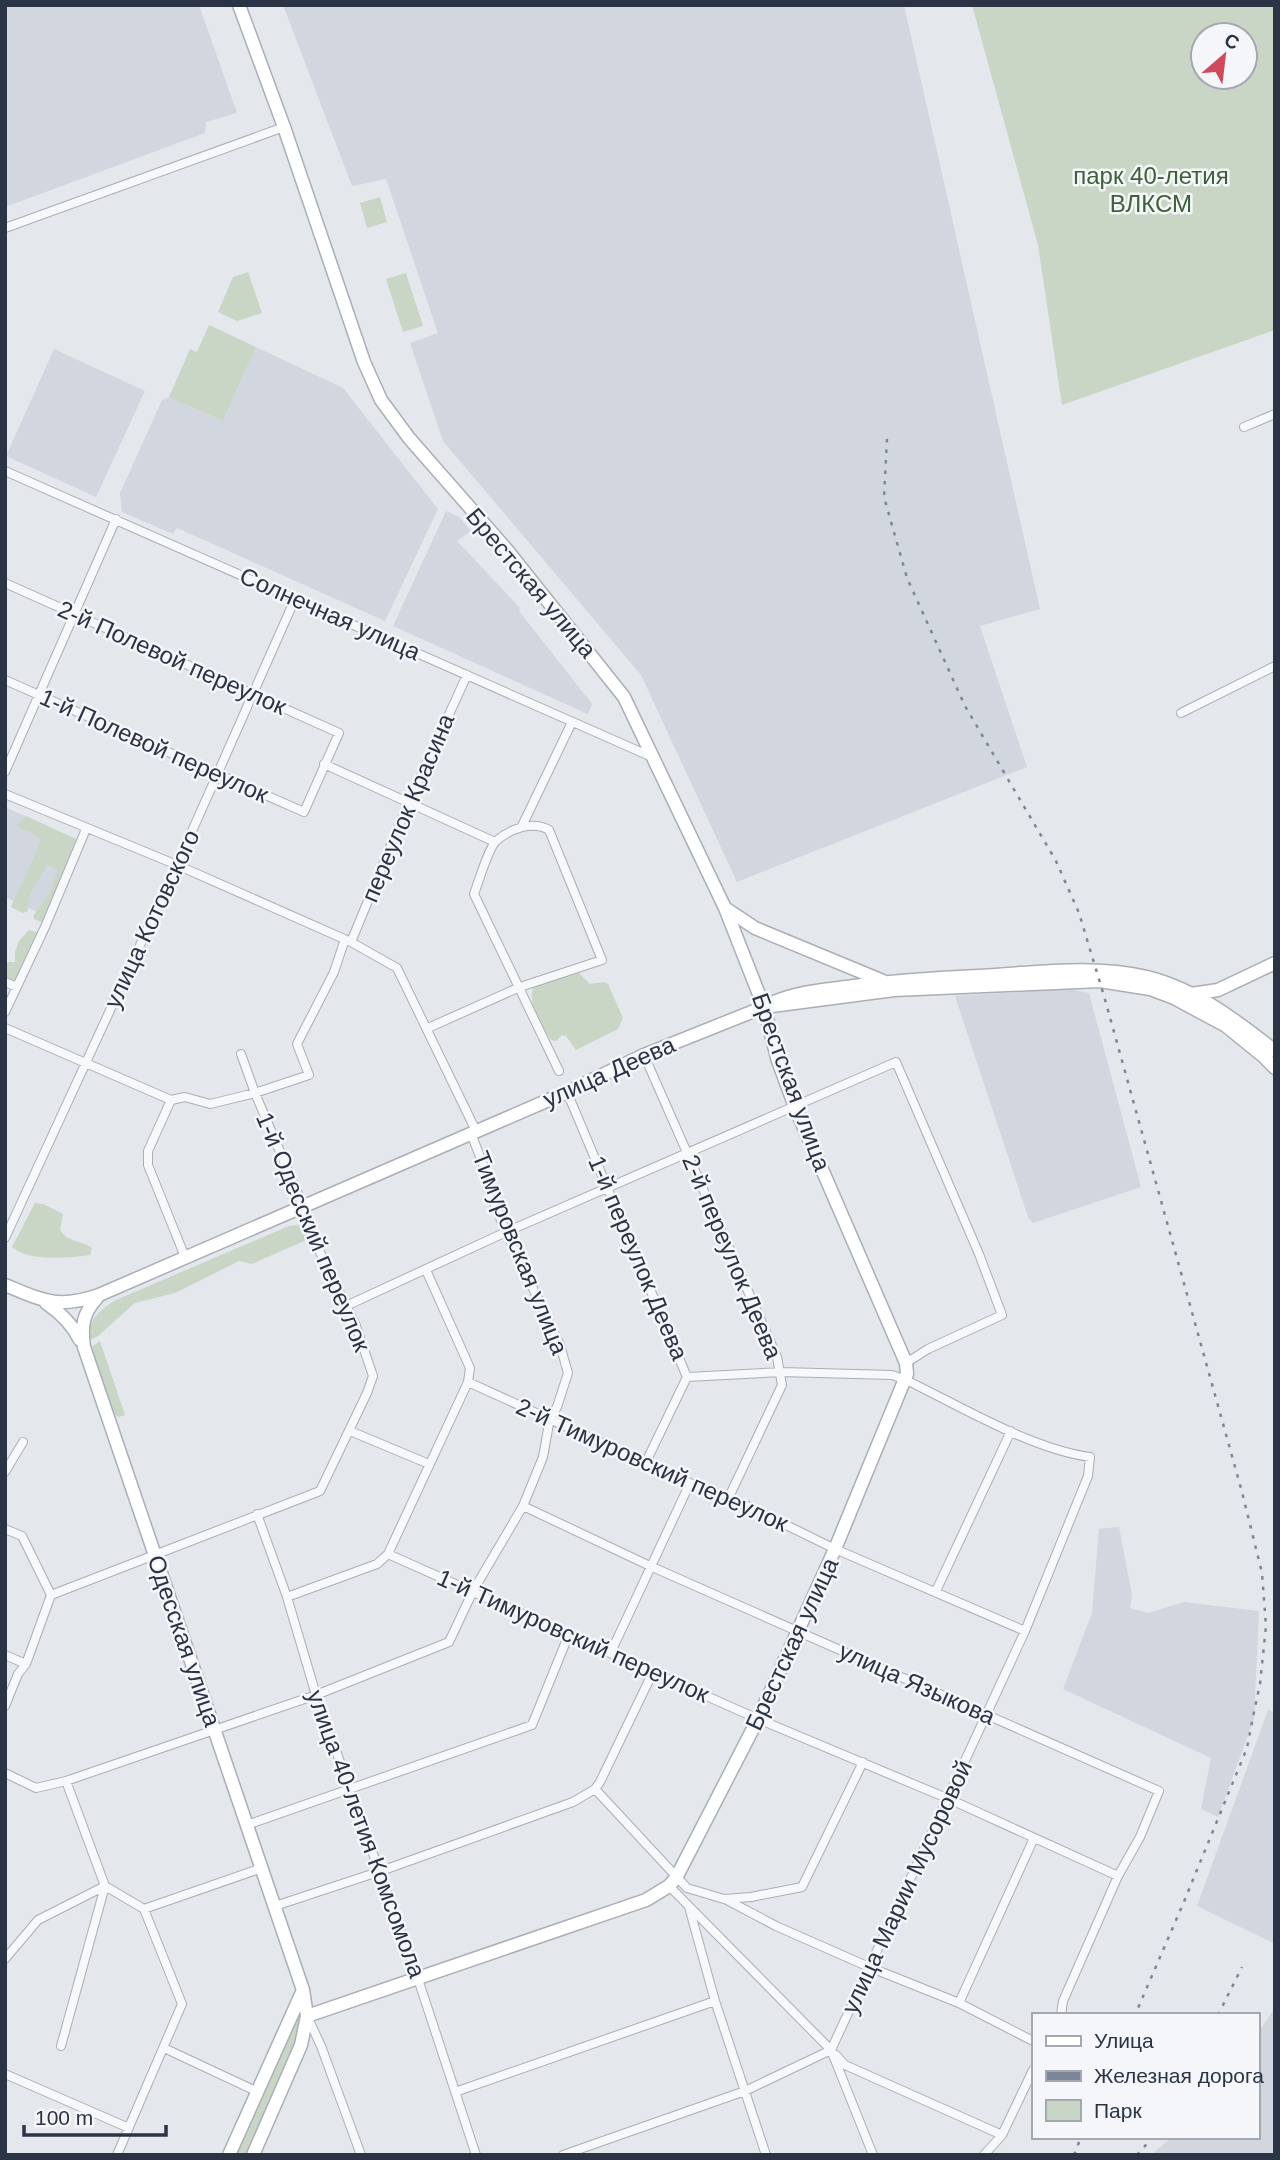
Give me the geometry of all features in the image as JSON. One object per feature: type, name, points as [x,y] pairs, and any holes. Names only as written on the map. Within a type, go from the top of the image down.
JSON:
[{"type":"main road","name":"Брестская улица","points":[[239,5],[284,127],[364,362],[381,400],[409,438],[507,550],[624,696],[725,908],[764,1007],[778,1060],[795,1107],[906,1363],[906,1380],[835,1549],[758,1718],[672,1882]]},
{"type":"main road","points":[[725,908],[755,928],[885,982]]},
{"type":"main road","points":[[1191,994],[1218,990],[1275,963]]},
{"type":"main road","points":[[764,1007],[792,994],[885,982],[1103,971],[1146,977],[1178,987],[1236,1021],[1275,1051]]},
{"type":"main road","name":"улица Деева","points":[[43,1300],[75,1303],[99,1295],[567,1092],[644,1055],[764,1007],[894,990],[1100,981],[1150,989],[1174,998],[1226,1026],[1275,1068]]},
{"type":"main road","points":[[1218,990],[1236,1021]]},
{"type":"main road","points":[[5,1285],[43,1300],[62,1314],[75,1329],[84,1347]]},
{"type":"main road","name":"Одесская улица","points":[[99,1295],[83,1318],[81,1331],[84,1347],[275,1906],[303,1990],[307,2016]]},
{"type":"main road","points":[[253,2155],[302,2045],[307,2016],[646,1900],[672,1882]]},
{"type":"main road","points":[[229,2155],[303,1990]]},
{"type":"street","points":[[5,228],[284,127]]},
{"type":"street","points":[[1244,427],[1275,414]]},
{"type":"street","name":"Солнечная улица","points":[[5,471],[655,758]]},
{"type":"street","points":[[5,772],[116,519]]},
{"type":"street","name":"2-й Полевой переулок","points":[[5,583],[339,733],[324,764]]},
{"type":"street","name":"улица Котовского","points":[[5,1238],[177,865],[295,599]]},
{"type":"street","points":[[1181,713],[1275,666]]},
{"type":"street","name":"переулок Красина","points":[[5,1028],[171,1100],[185,1097],[210,1104],[309,1075],[297,1044],[334,972],[467,675]]},
{"type":"street","name":"1-й Полевой переулок","points":[[5,680],[304,812],[324,764]]},
{"type":"street","points":[[522,826],[572,722]]},
{"type":"street","points":[[324,764],[495,842]]},
{"type":"street","name":"Тимуровская улица","points":[[5,794],[348,940],[397,968],[428,1028],[474,1132],[487,1186],[560,1345],[568,1373],[557,1407],[550,1418],[543,1457],[523,1506],[473,1591],[449,1642],[316,1695],[66,1780],[36,1787],[5,1773]]},
{"type":"street","points":[[428,1028],[520,987],[602,960],[549,830],[541,825],[522,826],[495,842],[474,894],[520,987],[559,1070]]},
{"type":"street","points":[[5,1012],[86,829]]},
{"type":"street","points":[[5,982],[17,987]]},
{"type":"street","name":"1-й Одесский переулок","points":[[51,1595],[320,1491],[350,1431],[373,1376],[356,1326],[318,1248],[303,1206],[254,1093],[241,1054]]},
{"type":"street","name":"2-й переулок Деева","points":[[644,1055],[777,1357],[781,1372],[782,1385],[729,1497]]},
{"type":"street","points":[[346,1306],[506,1232],[896,1062],[979,1254],[1002,1315],[928,1349],[906,1363]]},
{"type":"street","name":"1-й переулок Деева","points":[[567,1092],[687,1377],[646,1462]]},
{"type":"street","points":[[171,1100],[148,1151],[148,1165],[185,1257]]},
{"type":"street","points":[[287,1597],[377,1564],[388,1554],[468,1382],[470,1368],[426,1270]]},
{"type":"street","points":[[687,1377],[781,1372],[892,1375],[1012,1431],[936,1591]]},
{"type":"street","name":"2-й Тимуровский переулок","points":[[468,1382],[690,1483],[729,1497],[835,1549],[1026,1631]]},
{"type":"street","points":[[350,1431],[429,1464]]},
{"type":"street","name":"улица Марии Мусоровой","points":[[831,2050],[1026,1631],[1087,1476],[1090,1457],[1069,1454],[1012,1431]]},
{"type":"street","points":[[5,1472],[23,1442]]},
{"type":"street","points":[[611,1652],[690,1483]]},
{"type":"street","name":"улица Языкова","points":[[523,1506],[797,1632],[1159,1791],[1140,1837],[1118,1876]]},
{"type":"street","name":"улица 40-летия Комсомола","points":[[257,1514],[287,1597],[316,1695],[418,1979],[475,2155]]},
{"type":"street","points":[[5,1529],[22,1536],[51,1595],[26,1664],[18,1674],[5,1706]]},
{"type":"street","name":"1-й Тимуровский переулок","points":[[388,1554],[758,1718],[949,1799],[1118,1876]]},
{"type":"street","points":[[247,1825],[531,1725],[569,1634]]},
{"type":"street","points":[[5,1655],[26,1664]]},
{"type":"street","points":[[275,1906],[573,1802],[594,1789],[615,1754],[653,1672]]},
{"type":"street","points":[[724,1899],[751,1897],[802,1887],[863,1762]]},
{"type":"street","points":[[61,2046],[104,1886],[66,1780]]},
{"type":"street","points":[[594,1789],[672,1882],[688,1906],[845,2065],[1002,2135]]},
{"type":"street","points":[[959,2003],[1034,1838]]},
{"type":"street","points":[[144,1909],[262,1868]]},
{"type":"street","points":[[1061,2013],[1063,2001],[1118,1876]]},
{"type":"street","points":[[672,1882],[724,1899],[776,1926],[959,2003],[1032,2040]]},
{"type":"street","points":[[104,1886],[144,1909],[182,2004],[117,2155]]},
{"type":"street","points":[[5,1959],[38,1920],[104,1886]]},
{"type":"street","points":[[688,1906],[766,2155]]},
{"type":"street","points":[[455,2092],[716,2001]]},
{"type":"street","points":[[307,2016],[321,2046],[361,2155]]},
{"type":"street","points":[[164,2048],[258,2092]]},
{"type":"street","points":[[563,2155],[745,2091],[831,2050]]},
{"type":"street","points":[[831,2050],[873,2155]]},
{"type":"street","points":[[984,2155],[1002,2135],[1032,2072]]},
{"type":"street","points":[[5,2074],[129,2128]]},
{"type":"shaded area","points":[[5,5],[199,5],[237,113],[206,122],[205,133],[5,207]]},
{"type":"shaded area","points":[[283,5],[904,5],[1040,609],[980,626],[1027,767],[737,882],[641,675],[443,441],[410,343],[438,333],[386,179],[352,186]]},
{"type":"shaded area","points":[[256,347],[343,388],[438,509],[385,621],[177,528],[173,534],[122,512],[120,493],[162,400],[169,397],[223,421]]},
{"type":"shaded area","points":[[54,349],[145,391],[96,497],[6,456]]},
{"type":"shaded area","points":[[446,511],[459,517],[471,531],[457,541],[520,608],[519,611],[592,704],[588,714],[393,626]]},
{"type":"shaded area","points":[[5,807],[78,840],[46,916],[5,897]]},
{"type":"shaded area","points":[[1067,989],[1089,993],[1141,1187],[1033,1223],[1028,1217],[955,996]]},
{"type":"shaded area","points":[[1119,1527],[1132,1595],[1130,1608],[1148,1613],[1184,1602],[1259,1611],[1254,1719],[1218,1817],[1201,1809],[1211,1758],[1063,1689],[1092,1613],[1099,1529]]},
{"type":"shaded area","points":[[1268,1710],[1275,1712],[1275,1944],[1197,1906]]},
{"type":"shaded area","points":[[1275,2008],[1275,2155],[1151,2155],[1170,2139],[1259,2139],[1259,2031]]},
{"type":"green space","name":"парк 40-летия ВЛКСМ","points":[[972,5],[1275,5],[1275,330],[1062,405],[1038,245]]},
{"type":"green space","points":[[380,197],[387,222],[367,228],[360,203]]},
{"type":"green space","points":[[248,272],[262,313],[237,321],[218,312],[233,277]]},
{"type":"green space","points":[[406,273],[423,326],[403,332],[386,279]]},
{"type":"green space","points":[[209,325],[256,347],[223,421],[169,397],[190,349],[197,352]]},
{"type":"green space","points":[[26,816],[78,840],[43,923],[33,916],[50,893],[58,869],[47,865],[29,896],[28,911],[23,913],[11,907],[41,841],[32,832],[17,825]]},
{"type":"green space","points":[[29,930],[39,933],[18,984],[5,979],[5,966],[8,962],[15,962],[19,941]]},
{"type":"green space","points":[[571,971],[579,973],[590,984],[608,984],[623,1018],[618,1029],[576,1050],[566,1036],[562,1035],[556,1041],[551,1040],[536,1013],[532,998],[535,984]]},
{"type":"green space","points":[[35,1203],[63,1214],[60,1230],[67,1237],[92,1248],[90,1255],[38,1257],[19,1252],[12,1247]]},
{"type":"green space","points":[[305,1224],[311,1238],[252,1264],[239,1261],[175,1293],[135,1303],[98,1336],[88,1341],[95,1317],[116,1300],[289,1226]]},
{"type":"green space","points":[[100,1341],[125,1415],[119,1417],[112,1413],[90,1348]]},
{"type":"green space","points":[[298,2007],[300,2037],[247,2155],[233,2155]]},
{"type":"railway","points":[[887,439],[884,497],[907,578],[965,706],[1056,861],[1079,913],[1242,1492],[1262,1573],[1266,1626],[1260,1684],[1247,1748],[1136,2013]]},
{"type":"railway","points":[[1219,2013],[1242,1967]]},
{"type":"railway","points":[[1074,2155],[1080,2139]]},
{"type":"railway","points":[[1137,2155],[1151,2139]]}]
